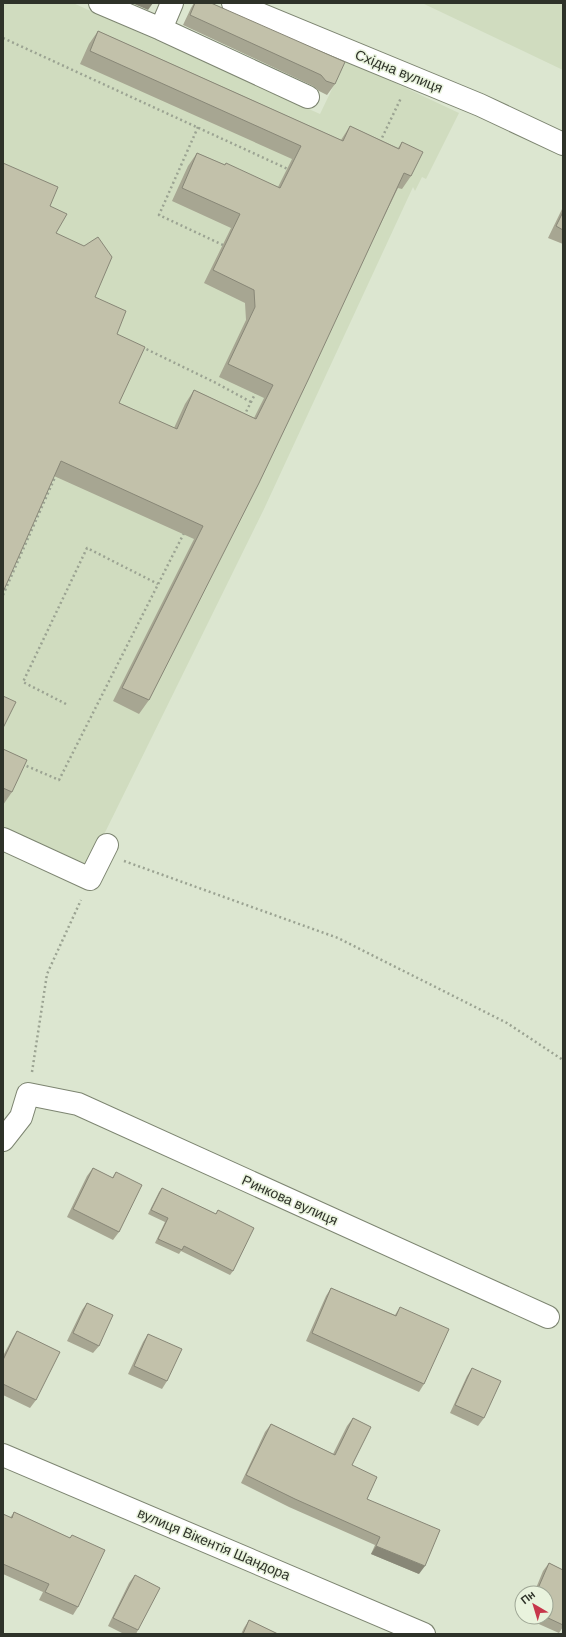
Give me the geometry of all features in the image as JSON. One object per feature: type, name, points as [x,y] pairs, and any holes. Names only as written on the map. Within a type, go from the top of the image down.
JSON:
[{"type":"street","points":[[100,3],[308,97]]},
{"type":"street","points":[[160,29],[172,3]]},
{"type":"street","name":"Східна вулиця","points":[[234,3],[480,105],[563,144]]},
{"type":"street","points":[[3,839],[90,879],[105,849]]},
{"type":"street","points":[[3,1140],[22,1117],[28,1094]]},
{"type":"street","name":"Ринкова вулиця","points":[[28,1094],[78,1104],[548,1317]]},
{"type":"street","name":"вулиця Вікентія Шандора","points":[[3,1456],[424,1634]]},
{"type":"path","points":[[3,38],[296,172]]},
{"type":"path","points":[[377,148],[412,76]]},
{"type":"path","points":[[198,127],[159,215],[230,248]]},
{"type":"path","points":[[136,344],[216,383],[251,402]]},
{"type":"path","points":[[244,416],[258,389]]},
{"type":"path","points":[[3,595],[56,474]]},
{"type":"path","points":[[17,762],[59,780],[187,528]]},
{"type":"path","points":[[66,704],[23,682],[87,548],[158,584]]},
{"type":"path","points":[[105,849],[338,938],[507,1023],[563,1060]]},
{"type":"path","points":[[28,1094],[47,974],[90,879]]},
{"type":"shaded area","points":[[3,3],[73,3],[320,114],[346,60],[459,113],[426,179],[422,177],[415,191],[413,187],[264,509],[89,865],[3,827]]},
{"type":"shaded area","points":[[422,3],[563,3],[563,70]]},
{"type":"building","points":[[195,3],[211,3],[345,62],[335,84],[326,81],[321,75],[190,15]]},
{"type":"building","points":[[98,31],[343,141],[350,126],[399,149],[402,142],[423,152],[411,176],[404,173],[259,483],[149,700],[122,688],[203,526],[61,461],[3,592],[3,163],[58,187],[50,206],[67,214],[56,233],[84,246],[98,237],[112,257],[95,297],[126,311],[117,334],[145,347],[119,403],[177,429],[194,390],[256,419],[273,385],[228,364],[255,307],[254,290],[213,270],[240,214],[182,188],[197,153],[225,165],[226,163],[280,188],[301,146],[90,51]]},
{"type":"building","points":[[563,212],[563,230],[556,226]]},
{"type":"building","points":[[3,696],[16,702],[3,728]]},
{"type":"building","points":[[3,749],[27,760],[12,792],[3,788]]},
{"type":"building","points":[[93,1168],[113,1178],[116,1172],[142,1185],[119,1232],[73,1209]]},
{"type":"building","points":[[162,1188],[216,1214],[218,1210],[254,1228],[233,1271],[184,1246],[182,1250],[158,1239],[168,1218],[151,1210]]},
{"type":"building","points":[[331,1288],[396,1316],[400,1307],[449,1329],[424,1384],[312,1333]]},
{"type":"building","points":[[87,1303],[113,1315],[99,1346],[73,1333]]},
{"type":"building","points":[[17,1331],[60,1352],[36,1400],[3,1384],[3,1360]]},
{"type":"building","points":[[148,1334],[182,1349],[167,1381],[134,1366]]},
{"type":"building","points":[[472,1368],[501,1381],[484,1418],[455,1405]]},
{"type":"building","points":[[353,1418],[371,1427],[352,1465],[377,1477],[367,1499],[440,1530],[425,1566],[376,1546],[380,1537],[295,1499],[246,1475],[271,1424],[335,1455]]},
{"type":"building","points":[[14,1512],[70,1538],[72,1535],[105,1550],[78,1607],[45,1592],[49,1584],[3,1564],[3,1514],[12,1518]]},
{"type":"building","points":[[549,1563],[563,1570],[563,1625],[554,1621],[554,1585],[539,1585]]},
{"type":"building","points":[[135,1575],[160,1588],[138,1630],[113,1618]]},
{"type":"building","points":[[249,1620],[278,1634],[243,1634]]}]
